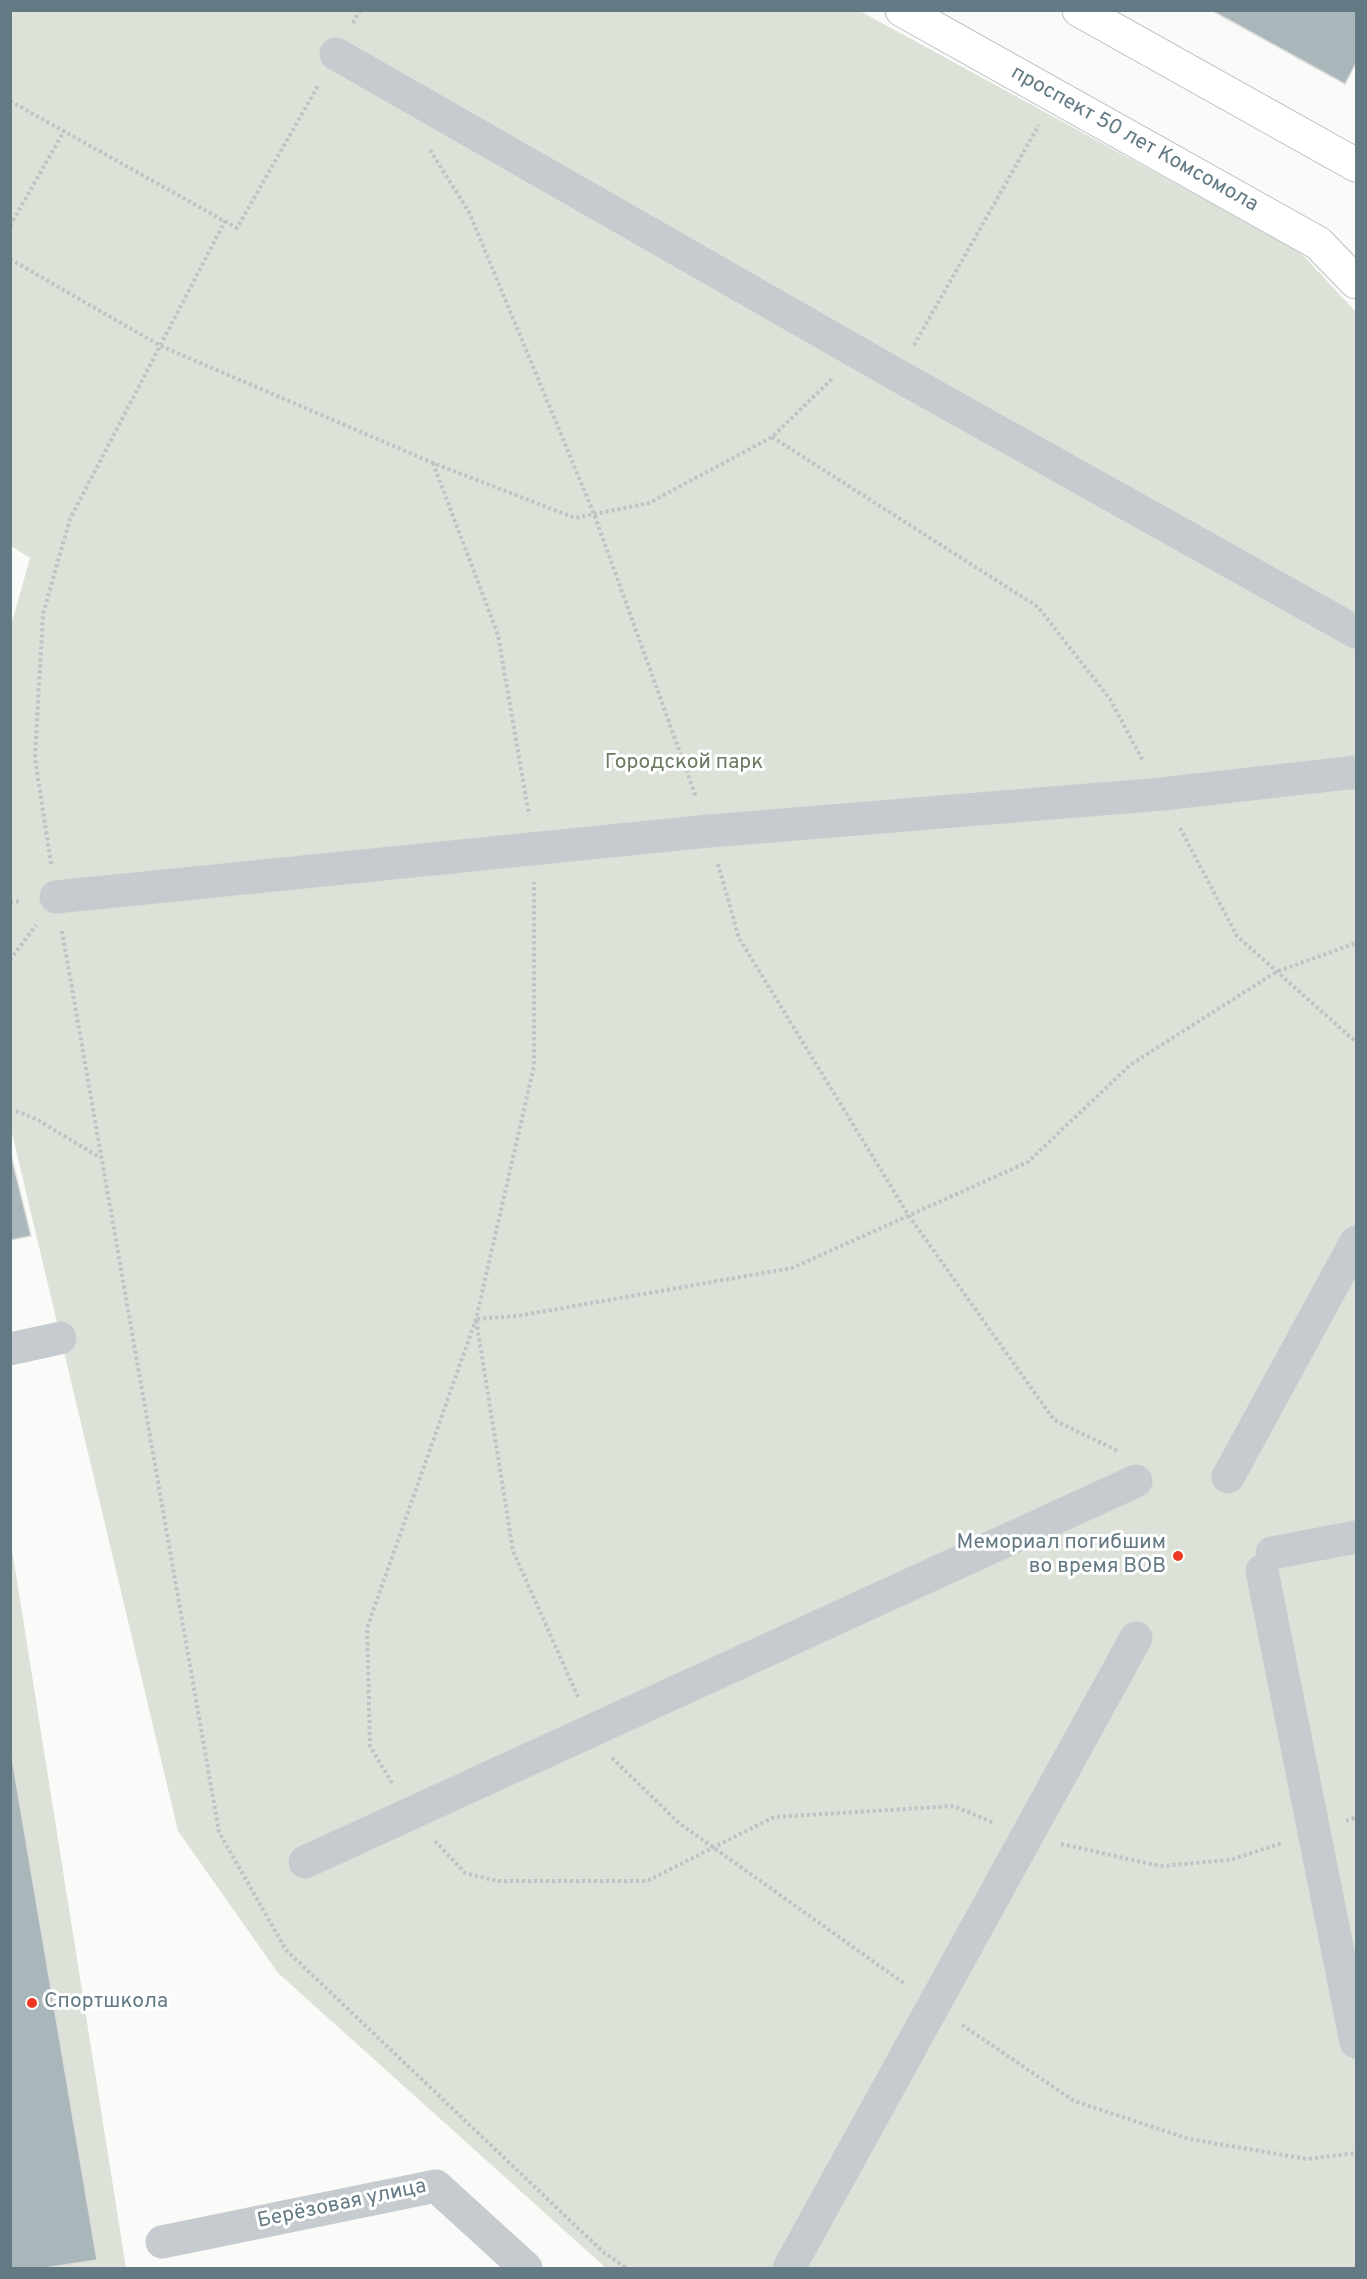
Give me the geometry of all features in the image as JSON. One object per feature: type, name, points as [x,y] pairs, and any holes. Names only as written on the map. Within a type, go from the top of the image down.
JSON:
[{"type":"main road","name":"проспект 50 лет Комсомола","points":[[902,10],[1318,243],[1356,282]]},
{"type":"main road","points":[[1080,10],[1356,165]]},
{"type":"street","points":[[336,54],[897,375],[1356,632]]},
{"type":"street","points":[[56,897],[709,831],[1162,794],[1356,772]]},
{"type":"street","points":[[1228,1477],[1356,1242]]},
{"type":"street","points":[[10,1349],[60,1338]]},
{"type":"street","points":[[305,1862],[1136,1481]]},
{"type":"street","points":[[1356,1537],[1267,1562],[1315,1833],[1356,2042]]},
{"type":"street","points":[[789,2268],[1136,1638]]},
{"type":"street","name":"Берёзовая улица","points":[[162,2242],[436,2186],[526,2268]]},
{"type":"path","points":[[10,101],[237,228],[360,10]]},
{"type":"path","points":[[897,375],[1056,96]]},
{"type":"path","points":[[10,226],[64,131]]},
{"type":"path","points":[[225,221],[70,519],[43,614],[35,758],[56,897],[219,1832],[286,1950],[602,2251],[626,2268]]},
{"type":"path","points":[[10,259],[161,346],[433,463],[575,518],[649,502],[772,437],[859,353]]},
{"type":"path","points":[[772,437],[1038,607],[1110,699],[1237,936],[1356,1042]]},
{"type":"path","points":[[433,463],[498,634],[534,849],[534,1066],[476,1319],[367,1628],[370,1746],[410,1814],[465,1873],[497,1881],[647,1881],[774,1817],[954,1806],[1027,1837],[1160,1866],[1230,1860],[1315,1833],[1356,1817]]},
{"type":"path","points":[[10,960],[56,897]]},
{"type":"path","points":[[476,1319],[517,1316],[792,1268],[1028,1162],[1130,1065],[1276,972],[1356,944]]},
{"type":"path","points":[[16,1111],[36,1119],[101,1158]]},
{"type":"path","points":[[476,1319],[513,1551],[600,1746],[679,1823],[934,2005],[1074,2101],[1189,2139],[1307,2159],[1356,2153]]},
{"type":"green space","name":"Городской парк","points":[[11,11],[860,11],[1299,251],[1356,312],[1356,2268],[606,2268],[278,1973],[178,1831],[11,1129],[10,629],[30,558],[11,546]]},
{"type":"green space","points":[[11,1543],[126,2268],[11,2268]]},
{"type":"building","points":[[1211,10],[1356,10],[1356,63],[1345,84]]},
{"type":"building","points":[[10,1151],[31,1236],[10,1240]]},
{"type":"building","name":"Спортшкола","points":[[10,1746],[97,2260],[44,2268],[10,2268]]},
{"type":"place","name":"Мемориал погибшим во время ВОВ","points":[[1178,1556]]},
{"type":"place","name":"Спортшкола","points":[[32,2003]]}]
